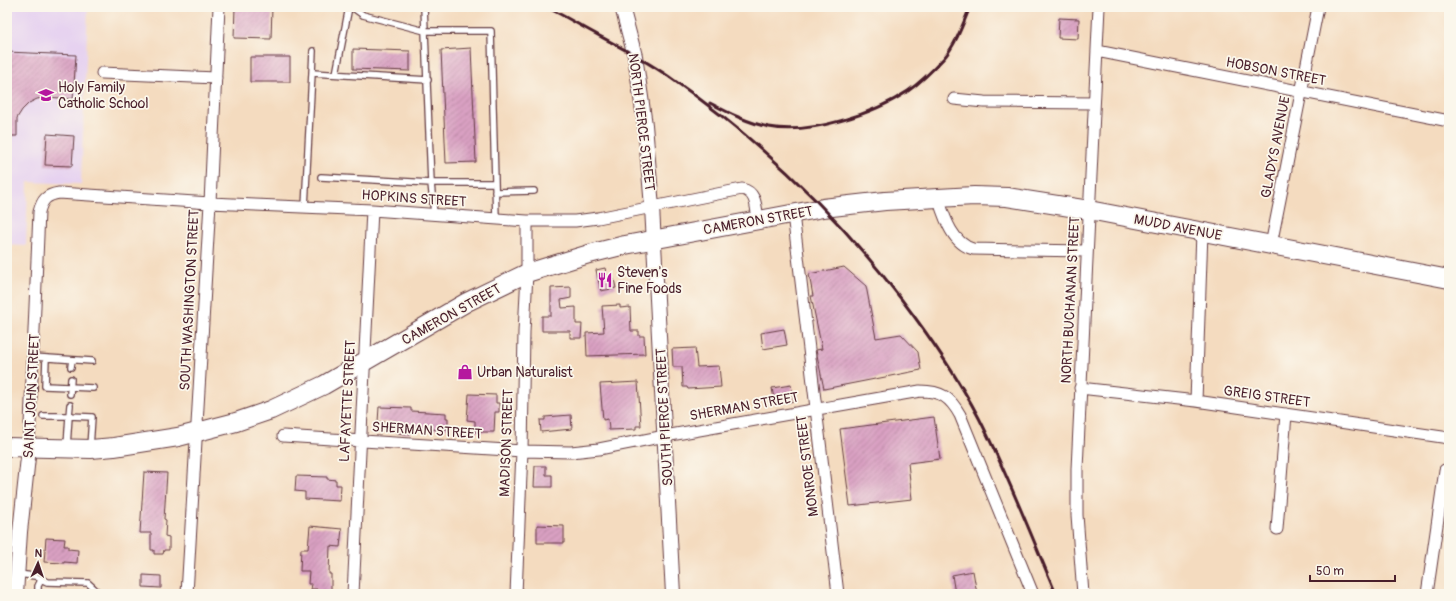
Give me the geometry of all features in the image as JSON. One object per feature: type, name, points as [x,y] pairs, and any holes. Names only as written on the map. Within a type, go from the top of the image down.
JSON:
[{"type":"main road","name":"MUDD AVENUE","points":[[906,200],[974,196],[1007,197],[1089,210],[1449,279]]},
{"type":"main road","name":"CAMERON STREET","points":[[7,447],[90,449],[143,444],[236,422],[271,410],[324,385],[467,302],[527,273],[589,254],[654,239],[823,208],[906,200]]},
{"type":"street","name":"SOUTH WASHINGTON STREET","points":[[187,594],[210,203],[219,7]]},
{"type":"street","name":"NORTH PIERCE STREET","points":[[622,7],[635,56],[645,125],[654,239]]},
{"type":"street","name":"NORTH BUCHANAN STREET","points":[[1083,594],[1077,515],[1077,469],[1086,251],[1099,7]]},
{"type":"street","name":"GLADYS AVENUE","points":[[1271,245],[1318,7]]},
{"type":"street","name":"HOBSON STREET","points":[[1097,52],[1449,121]]},
{"type":"street","points":[[102,73],[216,78]]},
{"type":"street","points":[[954,99],[984,102],[1094,103]]},
{"type":"street","name":"HOPKINS STREET","points":[[44,199],[51,194],[59,193],[210,203],[372,210],[527,221],[575,221],[598,218],[742,189],[747,190],[754,197],[758,221]]},
{"type":"street","points":[[938,198],[945,218],[951,229],[964,246],[969,248],[987,250],[1086,251]]},
{"type":"street","name":"SAINT JOHN STREET","points":[[16,594],[20,532],[29,448],[39,212],[44,199]]},
{"type":"street","name":"LAFAYETTE STREET","points":[[353,594],[372,210]]},
{"type":"street","name":"MONROE STREET","points":[[792,214],[838,594]]},
{"type":"street","name":"MADISON STREET","points":[[516,594],[522,451],[527,221]]},
{"type":"street","points":[[1196,401],[1202,232]]},
{"type":"street","name":"SOUTH PIERCE STREET","points":[[654,239],[673,594]]},
{"type":"street","name":"GREIG STREET","points":[[1080,388],[1196,401],[1449,438]]},
{"type":"street","name":"SHERMAN STREET","points":[[283,436],[522,451],[583,452],[920,391],[934,392],[946,397],[954,404],[960,415],[1033,594]]},
{"type":"street","points":[[1277,529],[1286,414]]},
{"type":"street","points":[[1427,594],[1445,470]]},
{"type":"lane","points":[[336,74],[349,7]]},
{"type":"lane","points":[[352,7],[363,15],[425,31],[491,32],[496,219]]},
{"type":"lane","points":[[424,7],[431,183],[434,214]]},
{"type":"lane","points":[[447,7],[456,8]]},
{"type":"lane","points":[[305,207],[313,51]]},
{"type":"lane","points":[[312,73],[428,80]]},
{"type":"lane","points":[[321,177],[431,183],[495,183]]},
{"type":"lane","points":[[495,192],[534,191]]},
{"type":"lane","points":[[33,357],[92,361]]},
{"type":"lane","points":[[46,358],[45,386],[93,388]]},
{"type":"lane","points":[[71,366],[72,360]]},
{"type":"lane","points":[[70,394],[71,379]]},
{"type":"lane","points":[[66,449],[70,405]]},
{"type":"lane","points":[[43,416],[92,417],[90,449]]},
{"type":"lane","points":[[17,574],[35,576],[40,580],[47,582],[88,583],[100,594]]},
{"type":"lane","points":[[38,594],[40,580]]},
{"type":"shaded area","name":"Holy Family Catholic School","points":[[7,7],[88,7],[81,184],[28,182],[26,246],[7,245]]},
{"type":"building","points":[[235,7],[272,7],[271,39],[234,38]]},
{"type":"building","points":[[1059,18],[1079,19],[1078,39],[1058,38]]},
{"type":"building","points":[[471,48],[476,162],[446,163],[441,50]]},
{"type":"building","points":[[353,49],[410,51],[410,71],[353,69]]},
{"type":"building","points":[[7,52],[76,55],[73,99],[47,97],[37,99],[29,103],[17,118],[17,136],[7,136]]},
{"type":"building","points":[[250,57],[290,57],[290,82],[250,82]]},
{"type":"building","points":[[47,134],[74,136],[72,166],[45,165]]},
{"type":"building","points":[[844,267],[866,286],[876,338],[901,334],[918,352],[921,370],[824,389],[816,350],[822,349],[811,296],[813,296],[809,274]]},
{"type":"building","name":"Steven's Fine Foods","points":[[605,268],[607,276],[610,276],[611,280],[614,279],[616,288],[601,291],[596,270]]},
{"type":"building","points":[[571,287],[571,298],[561,300],[562,308],[576,307],[576,324],[582,324],[581,338],[570,338],[570,331],[542,331],[542,316],[551,316],[551,288]]},
{"type":"building","points":[[620,305],[620,308],[630,307],[631,331],[639,331],[639,336],[644,336],[645,354],[587,356],[586,333],[604,332],[602,306]]},
{"type":"building","points":[[784,329],[787,345],[763,349],[761,333]]},
{"type":"building","points":[[695,348],[697,367],[719,366],[721,387],[688,389],[687,387],[683,387],[682,367],[673,367],[672,349]]},
{"type":"building","points":[[638,382],[641,426],[636,426],[636,429],[609,430],[608,419],[603,420],[600,384]]},
{"type":"building","points":[[791,385],[794,401],[775,404],[772,388]]},
{"type":"building","points":[[469,394],[496,395],[496,403],[499,403],[499,412],[495,412],[494,432],[475,432],[475,421],[467,420]]},
{"type":"building","points":[[379,407],[411,408],[411,411],[446,413],[446,418],[448,418],[448,428],[446,428],[446,430],[410,428],[410,434],[397,433],[398,422],[378,422]]},
{"type":"building","points":[[571,415],[572,429],[541,432],[540,420],[545,420],[545,417]]},
{"type":"building","points":[[934,417],[940,459],[908,463],[912,499],[850,506],[840,429]]},
{"type":"building","points":[[535,466],[546,466],[546,475],[552,475],[552,487],[534,487]]},
{"type":"building","points":[[144,472],[167,473],[164,519],[166,520],[165,536],[169,537],[169,550],[164,550],[163,554],[154,554],[154,550],[151,550],[151,533],[140,533]]},
{"type":"building","points":[[296,476],[327,477],[327,479],[336,480],[336,485],[341,485],[340,501],[305,499],[305,492],[295,491]]},
{"type":"building","points":[[537,525],[564,526],[564,543],[537,543]]},
{"type":"building","points":[[310,526],[342,529],[340,547],[330,546],[329,574],[331,574],[331,590],[329,590],[329,594],[317,594],[317,589],[311,589],[312,584],[308,584],[309,571],[300,571],[301,549],[308,549]]},
{"type":"building","points":[[46,538],[65,539],[64,546],[68,546],[68,549],[78,550],[77,563],[44,562]]},
{"type":"building","points":[[973,571],[977,594],[955,594],[952,575]]},
{"type":"building","points":[[143,575],[161,576],[161,588],[143,587]]},
{"type":"railway","points":[[546,7],[641,59],[701,100],[764,151],[851,237],[902,300],[943,357],[971,402],[1000,461],[1056,594]]},
{"type":"railway","points":[[710,103],[731,114],[754,123],[785,129],[822,125],[860,115],[894,99],[918,84],[944,58],[952,47],[970,7]]},
{"type":"place","name":"Holy Family Catholic School","points":[[46,95]]},
{"type":"place","name":"Steven's Fine Foods","points":[[605,280]]},
{"type":"place","name":"Urban Naturalist","points":[[465,372]]}]
